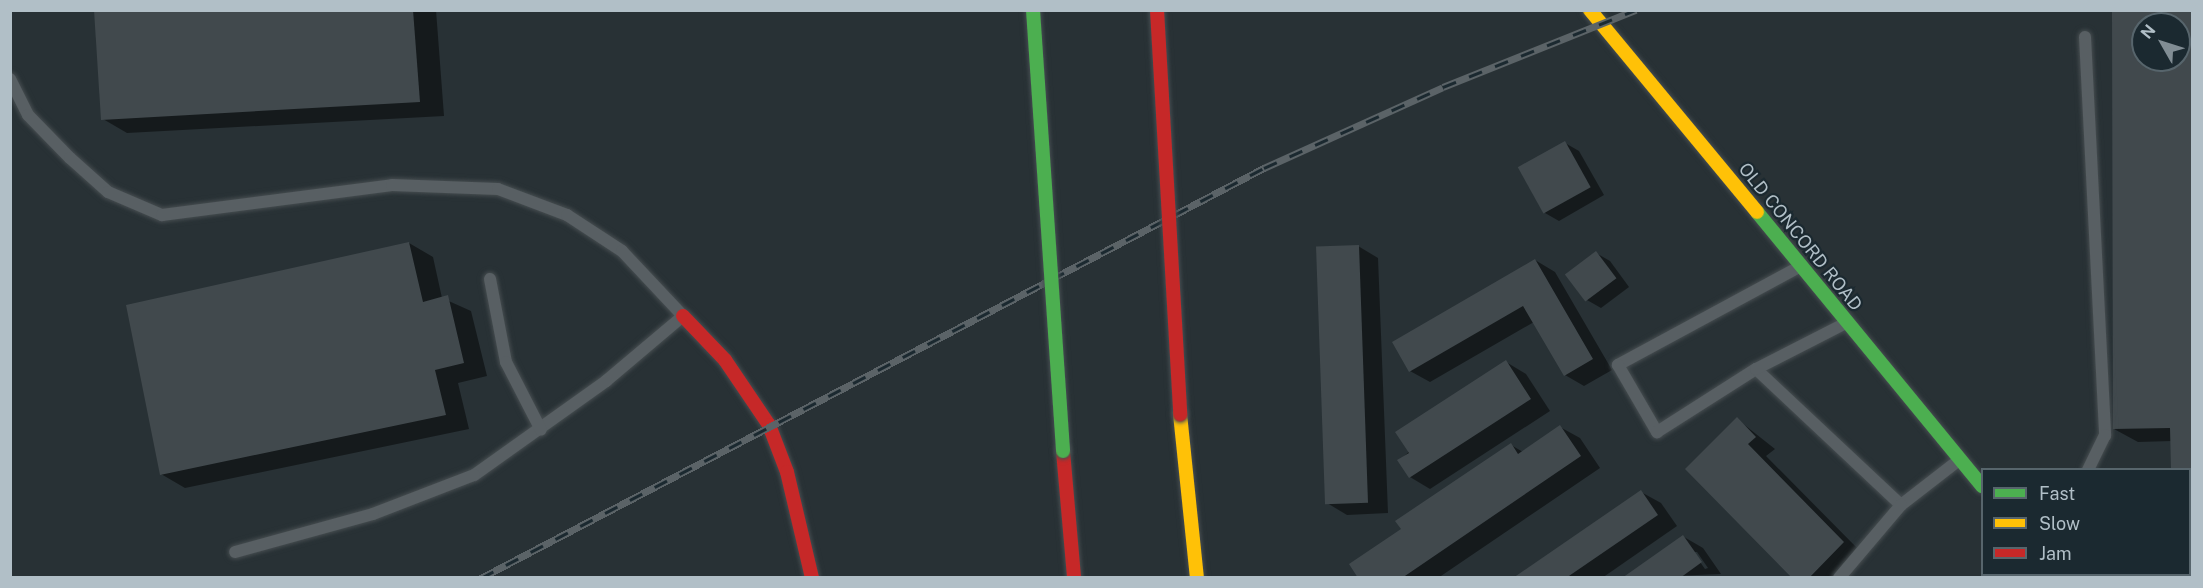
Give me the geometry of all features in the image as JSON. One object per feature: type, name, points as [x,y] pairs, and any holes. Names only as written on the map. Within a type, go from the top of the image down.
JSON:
[{"type":"main road","points":[[1033,10],[1063,451],[1074,578]]},
{"type":"main road","points":[[1157,10],[1180,414],[1197,578]]},
{"type":"main road","name":"OLD CONCORD ROAD","points":[[1590,10],[1846,323],[1981,484]]},
{"type":"main road","points":[[683,316],[725,360],[768,426],[787,472],[812,578]]},
{"type":"lane","points":[[2085,37],[2106,435],[2089,468]]},
{"type":"lane","points":[[10,79],[28,114],[108,192],[162,215],[392,185],[498,189],[567,215],[622,251],[683,316],[541,430],[474,475],[440,491],[236,552]]},
{"type":"lane","points":[[1800,266],[1618,365],[1657,432],[1756,369],[1846,323]]},
{"type":"lane","points":[[490,279],[506,362],[541,430]]},
{"type":"lane","points":[[1756,369],[1901,505]]},
{"type":"lane","points":[[1839,578],[1901,505],[1960,459]]},
{"type":"building","points":[[94,10],[413,10],[420,102],[101,120]]},
{"type":"building","points":[[2112,10],[2192,10],[2192,567],[2191,468],[2171,468],[2170,428],[2113,429]]},
{"type":"building","points":[[1565,141],[1591,187],[1543,214],[1518,167]]},
{"type":"building","points":[[409,242],[423,302],[448,295],[464,363],[435,370],[446,415],[160,475],[126,305]]},
{"type":"building","points":[[1359,245],[1368,503],[1325,504],[1316,247]]},
{"type":"building","points":[[1596,251],[1616,278],[1585,302],[1565,274]]},
{"type":"building","points":[[1535,259],[1593,359],[1564,376],[1523,306],[1409,372],[1392,342]]},
{"type":"building","points":[[1506,360],[1531,399],[1409,478],[1397,460],[1409,453],[1395,432]]},
{"type":"building","points":[[1737,417],[1756,437],[1748,444],[1844,542],[1809,578],[1792,578],[1685,469]]},
{"type":"building","points":[[1560,425],[1581,456],[1402,578],[1358,578],[1349,564],[1401,529],[1395,521],[1511,443],[1518,454]]},
{"type":"building","points":[[1641,490],[1658,515],[1566,578],[1513,578]]},
{"type":"building","points":[[1683,535],[1702,562],[1680,578],[1622,578]]},
{"type":"railway","points":[[481,578],[1264,168],[1443,87],[1636,10]]},
{"type":"traffic: fast","points":[[1033,10],[1063,451]]},
{"type":"traffic: fast","points":[[1757,212],[1981,485]]},
{"type":"traffic: slow","points":[[1590,10],[1757,212]]},
{"type":"traffic: slow","points":[[1180,414],[1197,578]]},
{"type":"traffic: jam","points":[[1157,10],[1180,414]]},
{"type":"traffic: jam","points":[[683,316],[725,360],[769,425],[787,472],[812,578]]},
{"type":"traffic: jam","points":[[1063,451],[1074,578]]}]
